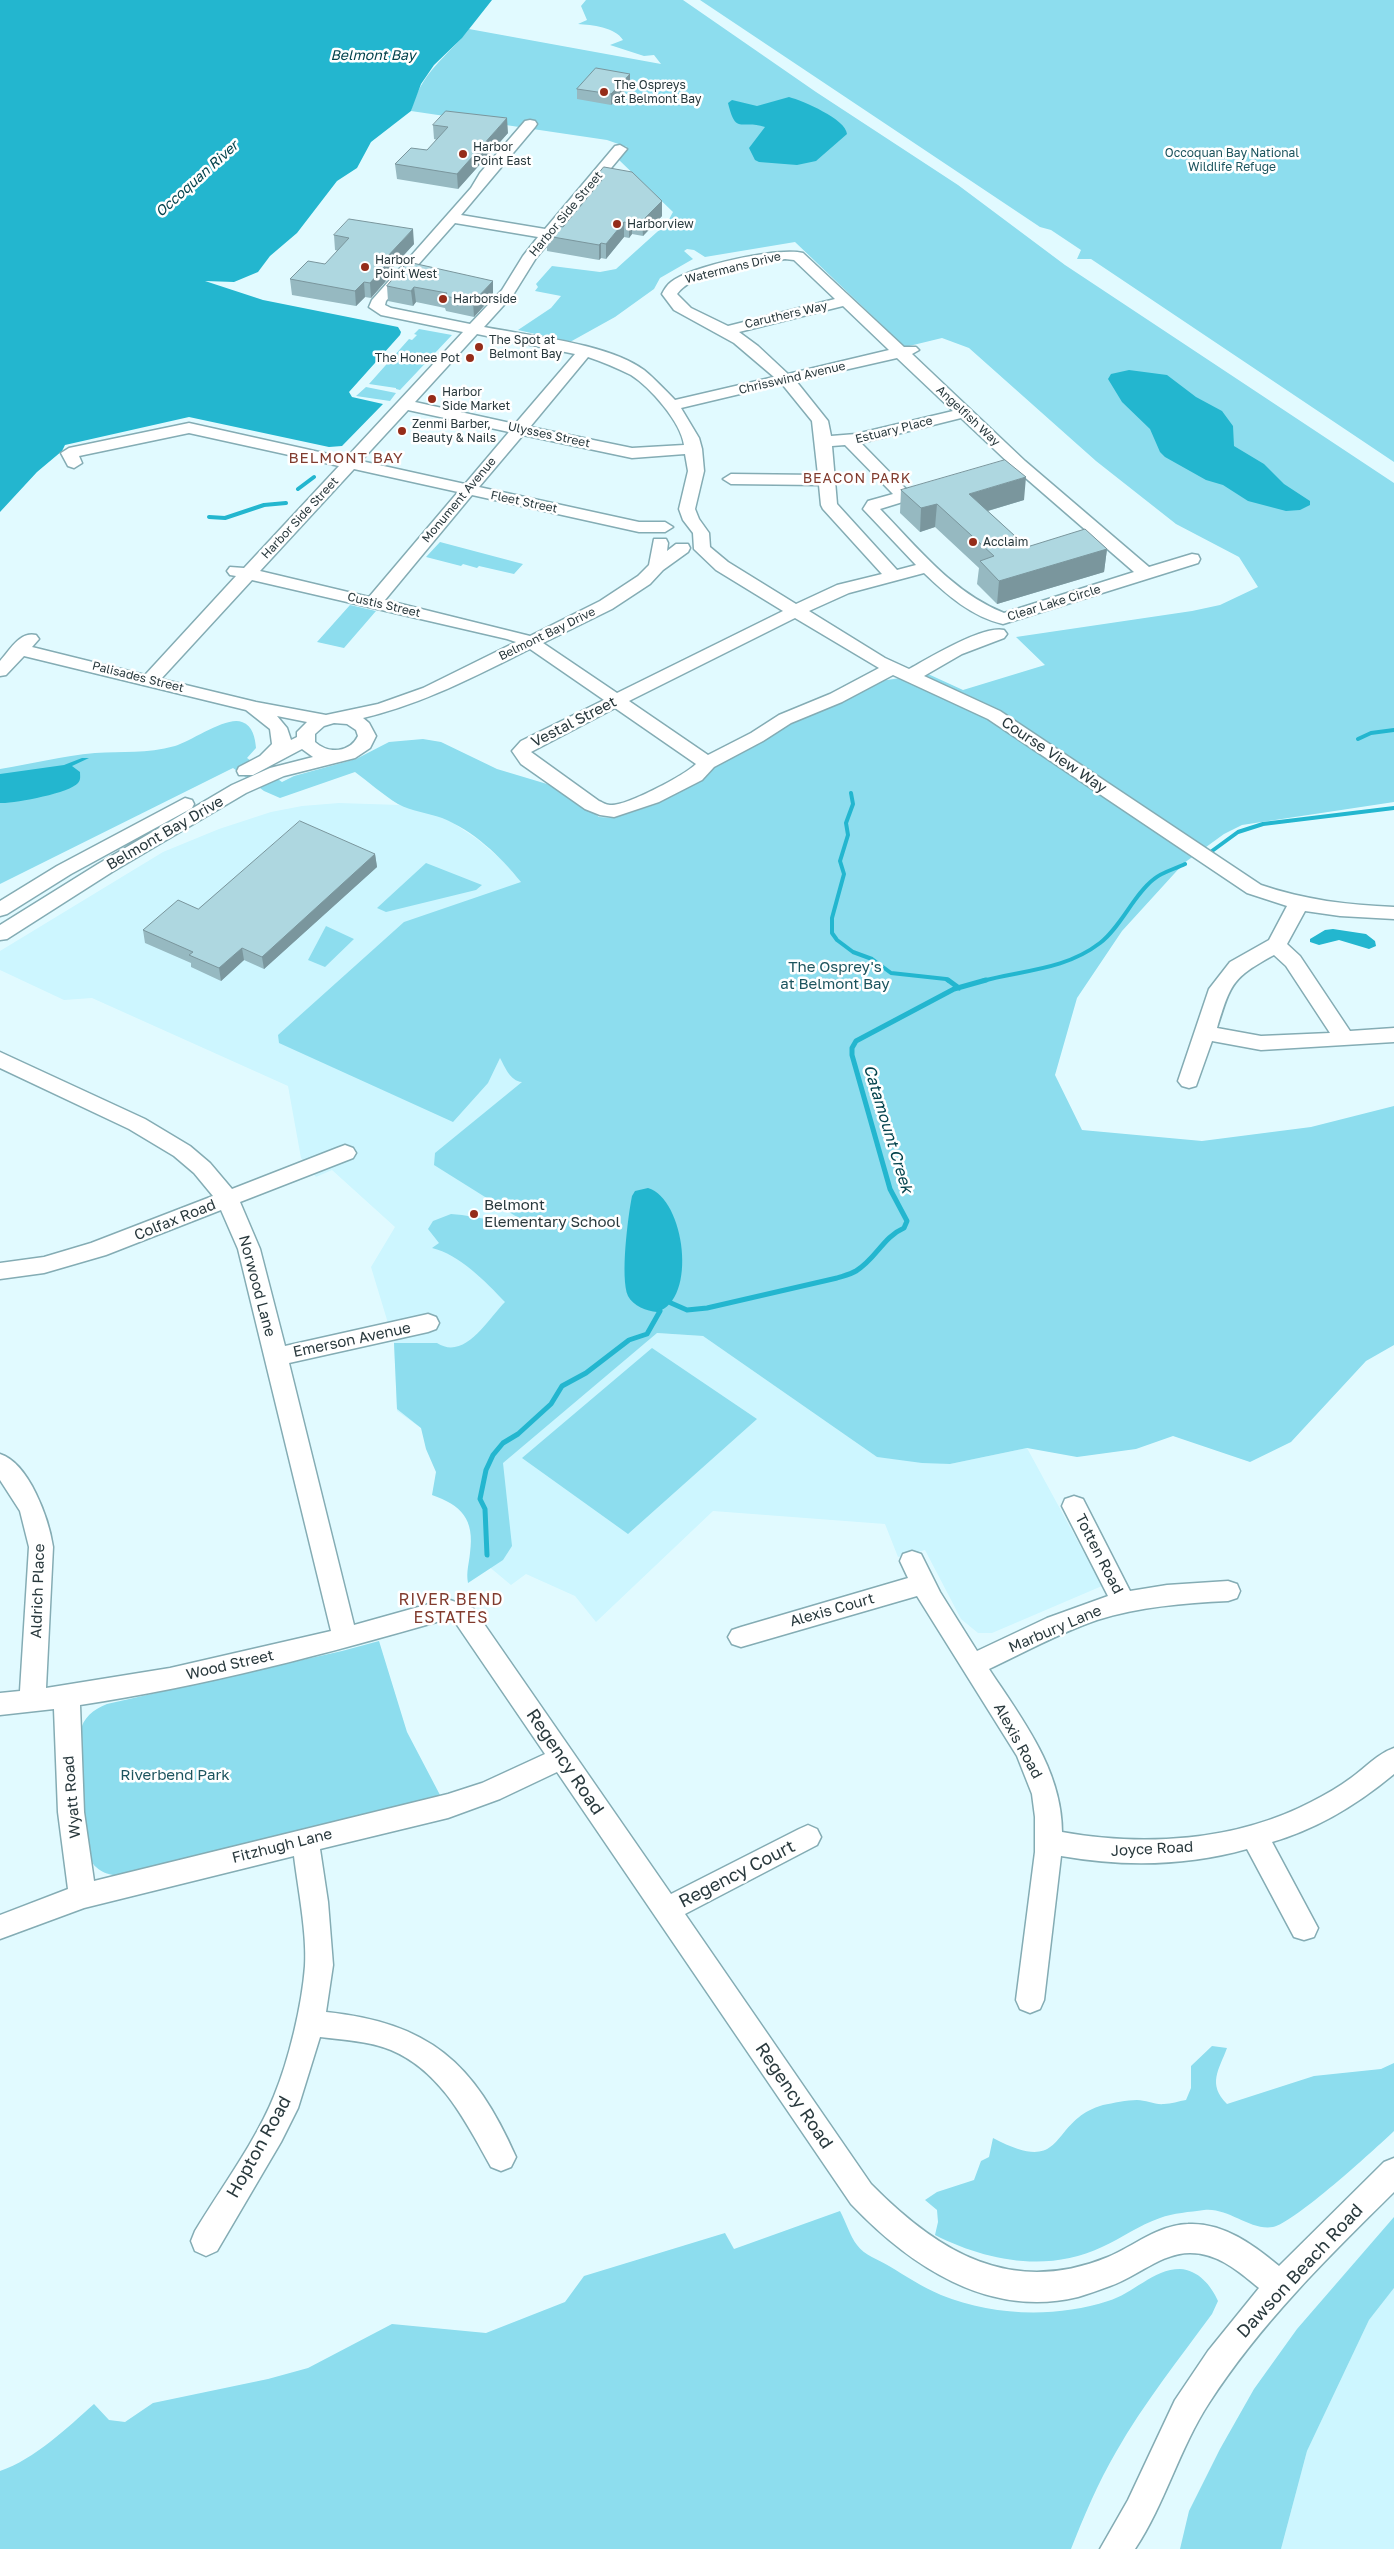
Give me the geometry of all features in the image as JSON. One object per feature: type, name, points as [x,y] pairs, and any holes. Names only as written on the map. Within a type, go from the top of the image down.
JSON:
[{"type":"street","points":[[530,124],[377,305],[386,312],[474,331],[585,351],[609,359],[638,373],[672,405],[686,427],[694,449],[696,471],[688,509],[691,541]]},
{"type":"street","name":"Harbor Side Street","points":[[150,680],[242,573],[351,463],[474,331],[508,292],[530,256],[547,234],[620,149]]},
{"type":"street","points":[[452,218],[547,234]]},
{"type":"street","name":"Angelfish Way","points":[[794,254],[801,258],[846,301],[906,351],[964,413],[1019,464],[1147,574]]},
{"type":"street","name":"Watermans Drive","points":[[794,254],[695,275],[680,281],[670,290],[670,297],[680,307],[726,331],[758,353],[820,421],[824,442],[828,501],[832,509],[893,576]]},
{"type":"street","name":"Caruthers Way","points":[[726,331],[846,301]]},
{"type":"street","name":"Monument Avenue","points":[[373,603],[585,351]]},
{"type":"street","name":"Chrisswind Avenue","points":[[672,405],[906,351]]},
{"type":"street","name":"Ulysses Street","points":[[405,405],[632,452],[694,449]]},
{"type":"street","name":"Estuary Place","points":[[824,442],[850,441],[964,413]]},
{"type":"street","name":"Fleet Street","points":[[74,463],[69,453],[189,428],[664,533]]},
{"type":"street","points":[[850,441],[904,496]]},
{"type":"street","points":[[1000,469],[1019,464]]},
{"type":"street","points":[[731,479],[827,480]]},
{"type":"street","name":"Clear Lake Circle","points":[[942,485],[874,505],[871,509],[928,567],[960,595],[992,616],[1003,619],[1192,559]]},
{"type":"street","points":[[688,509],[664,533],[657,566],[684,560],[717,564]]},
{"type":"street","points":[[664,533],[685,525],[691,541]]},
{"type":"street","points":[[664,533],[671,548],[691,541]]},
{"type":"street","name":"Course View Way","points":[[691,541],[717,564],[891,669],[994,715],[1234,878],[1254,889],[1298,904],[1340,911],[1394,913]]},
{"type":"street","name":"Belmont Bay Drive","points":[[0,910],[64,870],[305,738],[313,725],[384,708],[429,692],[620,597],[644,580],[657,566],[691,541]]},
{"type":"street","points":[[795,612],[843,589],[928,567]]},
{"type":"street","name":"Custis Street","points":[[242,573],[512,635],[531,642],[707,763]]},
{"type":"street","name":"Vestal Street","points":[[795,612],[528,745],[521,751],[523,756],[592,805],[607,812],[622,809],[652,798],[694,776],[707,763],[757,738],[785,719],[836,698],[891,669]]},
{"type":"street","points":[[909,677],[956,650],[998,634]]},
{"type":"street","name":"Palisades Street","points":[[0,671],[26,644],[150,680],[251,706],[333,719]]},
{"type":"street","name":"Belmont Bay Drive","points":[[0,934],[98,873],[239,790],[277,772],[354,751],[405,708],[429,692]]},
{"type":"street","points":[[251,706],[273,720],[281,731],[281,746],[263,762]]},
{"type":"street","name":"Palisades Street","points":[[251,706],[278,718],[305,738]]},
{"type":"street","points":[[333,719],[362,725],[367,732],[366,739]]},
{"type":"street","points":[[305,738],[308,747],[316,752],[340,755]]},
{"type":"street","points":[[1188,1080],[1220,989],[1226,979],[1251,958],[1276,945],[1286,931],[1298,904]]},
{"type":"street","points":[[1276,945],[1293,961],[1344,1038]]},
{"type":"street","points":[[1205,1033],[1261,1043],[1394,1035]]},
{"type":"street","name":"Norwood Lane","points":[[0,1059],[155,1134],[182,1151],[202,1168],[228,1199],[249,1249],[345,1638]]},
{"type":"street","name":"Colfax Road","points":[[0,1271],[69,1258],[125,1240],[345,1153]]},
{"type":"street","name":"Emerson Avenue","points":[[276,1357],[428,1323]]},
{"type":"street","name":"Aldrich Place","points":[[0,1463],[31,1504],[39,1532],[41,1547],[32,1701]]},
{"type":"street","name":"Totten Road","points":[[1074,1506],[1124,1603]]},
{"type":"street","name":"Alexis Court","points":[[741,1637],[918,1572]]},
{"type":"street","name":"Alexis Road","points":[[918,1572],[1036,1767],[1045,1793],[1050,1842],[1039,1949],[1030,2000]]},
{"type":"street","name":"Marbury Lane","points":[[973,1665],[1077,1617],[1124,1603],[1186,1593],[1228,1591]]},
{"type":"street","name":"Wood Street","points":[[0,1704],[67,1697],[151,1682],[345,1638],[447,1610],[456,1610]]},
{"type":"street","name":"Regency Road","points":[[456,1610],[464,1615],[861,2194],[881,2217],[906,2239],[928,2255],[954,2268],[1010,2286],[1034,2288],[1080,2283],[1115,2269],[1159,2245],[1173,2240],[1200,2239],[1223,2245],[1280,2286]]},
{"type":"street","name":"Wyatt Road","points":[[67,1697],[71,1812],[83,1896]]},
{"type":"street","name":"Fitzhugh Lane","points":[[0,1928],[83,1896],[468,1800],[526,1776],[562,1758]]},
{"type":"street","name":"Joyce Road","points":[[1050,1842],[1099,1851],[1135,1853],[1170,1851],[1254,1835],[1295,1821],[1324,1807],[1358,1788],[1394,1759]]},
{"type":"street","points":[[1254,1835],[1304,1928]]},
{"type":"street","name":"Regency Court","points":[[666,1910],[808,1837]]},
{"type":"street","name":"Hopton Road","points":[[206,2241],[271,2132],[288,2098],[310,2023],[318,1965],[314,1902],[305,1841]]},
{"type":"street","points":[[310,2023],[387,2036],[414,2046],[437,2062],[476,2113],[501,2157]]},
{"type":"street","name":"Dawson Beach Road","points":[[1125,2544],[1172,2436],[1196,2393],[1219,2360],[1280,2286],[1394,2172]]},
{"type":"shaded area","name":"Belmont Elementary School","points":[[339,803],[400,805],[424,811],[450,821],[477,839],[503,861],[522,883],[624,1331],[703,1336],[877,1457],[950,1464],[1027,1448],[1102,1586],[992,1633],[978,1633],[961,1619],[925,1550],[898,1557],[885,1524],[713,1511],[596,1622],[575,1596],[526,1574],[511,1585],[487,1565],[466,1460],[397,1411],[394,1343],[371,1267],[395,1227],[332,1170],[316,1177],[301,1158],[288,1086],[92,998],[64,1000],[0,970],[0,951],[163,852],[219,829],[271,812],[302,806]]},
{"type":"shaded area","points":[[1394,2288],[1394,2549],[1281,2549],[1307,2451],[1369,2320]]},
{"type":"green space","name":"The Osprey's at Belmont Bay","points":[[586,0],[683,0],[816,92],[958,185],[1065,265],[1394,483],[1394,802],[1242,825],[1224,834],[1184,863],[1122,931],[1077,998],[1055,1075],[1082,1130],[1202,1141],[1311,1127],[1394,1106],[1394,1345],[1366,1361],[1291,1442],[1250,1462],[1173,1436],[1136,1449],[1077,1457],[1027,1448],[950,1464],[922,1463],[877,1457],[703,1336],[657,1333],[503,1463],[512,1546],[503,1560],[468,1583],[467,1572],[471,1541],[468,1522],[458,1509],[432,1495],[436,1472],[426,1449],[421,1428],[397,1409],[394,1343],[437,1343],[447,1347],[457,1347],[475,1336],[505,1302],[462,1262],[442,1251],[432,1248],[439,1243],[428,1229],[433,1221],[451,1214],[533,1227],[434,1165],[435,1153],[522,1082],[511,1076],[500,1058],[488,1083],[453,1122],[279,1043],[278,1035],[404,922],[521,882],[476,837],[454,823],[398,804],[355,772],[280,798],[264,791],[233,768],[0,884],[0,769],[83,754],[164,749],[175,746],[218,726],[235,721],[249,726],[254,736],[256,748],[247,758],[282,782],[294,776],[356,759],[389,742],[423,739],[441,742],[497,769],[547,784],[577,800],[599,817],[614,818],[657,804],[704,777],[720,763],[783,726],[880,681],[928,674],[963,690],[1045,665],[1016,637],[1192,611],[1220,605],[1258,587],[1239,557],[1176,524],[1096,461],[969,348],[942,338],[905,347],[795,242],[705,257],[694,250],[687,249],[684,251],[693,259],[660,278],[654,289],[615,317],[570,342],[518,330],[551,308],[561,296],[535,291],[538,287],[536,284],[552,266],[600,272],[616,269],[667,223],[673,212],[619,160],[627,147],[607,140],[411,111],[415,97],[435,66],[469,29],[661,64],[654,55],[644,56],[610,45],[623,40],[609,29],[578,24],[587,20],[581,6]]},
{"type":"green space","name":"Occoquan Bay National Wildlife Refuge","points":[[700,0],[1394,0],[1394,462],[1091,259],[1077,259],[1081,250],[1051,230],[1040,227]]},
{"type":"green space","points":[[419,329],[452,335],[400,390],[369,384],[409,339],[412,340],[417,335],[414,334]]},
{"type":"green space","points":[[366,387],[396,393],[390,401],[356,396]]},
{"type":"green space","points":[[440,542],[523,564],[514,574],[479,566],[477,568],[463,564],[461,566],[426,557]]},
{"type":"green space","points":[[350,605],[376,611],[344,648],[317,642]]},
{"type":"green space","points":[[426,863],[482,885],[476,890],[386,912],[377,908]]},
{"type":"green space","points":[[326,926],[354,939],[325,967],[308,960]]},
{"type":"green space","points":[[652,1348],[757,1419],[628,1534],[522,1458]]},
{"type":"green space","name":"Riverbend Park","points":[[379,1641],[407,1732],[440,1795],[133,1874],[113,1875],[104,1873],[96,1867],[87,1844],[84,1825],[80,1733],[86,1718],[93,1712],[107,1704]]},
{"type":"green space","points":[[1212,2046],[1227,2048],[1218,2070],[1216,2083],[1217,2090],[1227,2104],[1314,2076],[1381,2069],[1394,2063],[1394,2131],[1315,2200],[1283,2223],[1273,2227],[1256,2226],[1213,2210],[1182,2213],[1152,2221],[1102,2247],[1081,2255],[1060,2260],[1039,2261],[1017,2260],[975,2252],[935,2235],[938,2222],[937,2210],[925,2200],[937,2192],[974,2180],[981,2161],[989,2157],[993,2138],[1017,2149],[1034,2152],[1046,2149],[1056,2142],[1085,2113],[1103,2105],[1133,2100],[1169,2104],[1186,2100],[1191,2088],[1191,2066]]},
{"type":"green space","points":[[840,2211],[860,2249],[934,2292],[981,2307],[1003,2311],[1046,2312],[1088,2306],[1117,2298],[1152,2277],[1170,2270],[1180,2269],[1198,2275],[1212,2289],[1218,2301],[1212,2314],[1138,2416],[1109,2464],[1071,2549],[0,2549],[0,2471],[13,2466],[38,2451],[62,2433],[94,2404],[109,2420],[125,2422],[153,2403],[268,2379],[308,2368],[392,2324],[486,2333],[565,2302],[584,2276],[725,2233],[734,2249]]},
{"type":"green space","points":[[1394,2217],[1394,2288],[1369,2320],[1307,2451],[1281,2549],[1180,2549],[1189,2511],[1220,2449],[1254,2389],[1297,2329]]},
{"type":"water","points":[[0,0],[492,0],[462,38],[434,65],[421,84],[411,111],[371,142],[357,168],[337,181],[297,233],[270,256],[258,272],[234,282],[205,281],[263,300],[398,327],[401,332],[400,335],[349,392],[352,397],[383,404],[342,446],[329,447],[189,417],[65,445],[62,451],[37,472],[0,512]]},
{"type":"water","points":[[789,97],[804,102],[832,117],[845,128],[847,134],[816,161],[797,165],[759,162],[755,160],[749,148],[765,127],[737,123],[734,120],[728,103],[732,100],[757,106]]},
{"type":"water","points":[[1129,370],[1167,375],[1196,397],[1222,411],[1233,426],[1234,446],[1264,464],[1284,484],[1310,501],[1310,505],[1300,510],[1286,511],[1248,501],[1223,485],[1206,480],[1165,457],[1160,452],[1150,429],[1122,402],[1108,379],[1111,374]]},
{"type":"water","points":[[82,758],[89,758],[72,766],[80,772],[80,781],[73,787],[41,797],[0,803],[0,774],[64,765]]},
{"type":"water","points":[[1333,929],[1366,934],[1375,941],[1376,946],[1369,949],[1339,940],[1319,945],[1310,942],[1310,939],[1325,930]]},
{"type":"water","points":[[648,1188],[661,1196],[671,1210],[678,1229],[682,1250],[682,1270],[678,1289],[670,1304],[657,1312],[641,1307],[630,1300],[625,1276],[627,1232],[632,1196],[635,1191]]},
{"type":"building","points":[[596,68],[630,74],[611,94],[577,89]]},
{"type":"building","points":[[446,111],[507,118],[457,174],[395,164],[411,148],[427,150],[448,127],[433,125]]},
{"type":"building","name":"Harborview","points":[[604,167],[632,172],[662,201],[642,221],[632,219],[629,223],[624,222],[606,244],[601,243],[599,245],[547,236],[556,225],[563,227],[602,180],[595,178]]},
{"type":"building","points":[[349,219],[413,229],[386,258],[391,259],[370,283],[364,282],[355,291],[290,279],[308,261],[325,264],[349,238],[334,235]]},
{"type":"building","points":[[408,262],[493,281],[473,302],[445,296],[447,293],[414,287],[411,291],[387,286]]},
{"type":"building","points":[[1005,460],[1026,477],[969,494],[1027,547],[1085,529],[1107,549],[999,581],[980,561],[994,556],[937,504],[921,508],[901,490]]},
{"type":"building","points":[[300,821],[375,854],[262,957],[242,948],[219,968],[189,955],[193,952],[143,930],[178,900],[198,909]]},
{"type":"waterway","points":[[298,489],[314,477]]},
{"type":"waterway","points":[[209,517],[225,518],[264,505],[286,503]]},
{"type":"waterway","points":[[1358,739],[1371,733],[1394,730]]},
{"type":"waterway","points":[[851,793],[853,804],[846,823],[848,835],[840,861],[844,874],[832,918],[832,933],[837,940],[853,952],[872,959],[891,973],[946,979],[949,981]]},
{"type":"waterway","name":"Catamount Creek","points":[[1212,851],[1238,832],[1263,824],[1394,808]]},
{"type":"waterway","name":"Catamount Creek","points":[[982,981],[1058,964],[1087,952],[1108,936],[1147,885],[1161,874],[1185,864]]},
{"type":"waterway","points":[[948,980],[959,988]]},
{"type":"waterway","name":"Catamount Creek","points":[[959,988],[986,980]]},
{"type":"waterway","name":"Catamount Creek","points":[[671,1303],[687,1310],[707,1308],[844,1276],[863,1266],[890,1237],[904,1228],[907,1221],[890,1189],[852,1055],[852,1048],[856,1041],[959,988]]},
{"type":"waterway","points":[[487,1555],[485,1509],[480,1499],[486,1470],[493,1455],[503,1443],[518,1434],[551,1404],[562,1386],[586,1373],[629,1340],[647,1334],[660,1311]]},
{"type":"place","name":"The Ospreys at Belmont Bay","points":[[604,92]]},
{"type":"place","name":"Harbor Point East","points":[[463,154]]},
{"type":"place","name":"Harborview","points":[[617,224]]},
{"type":"place","name":"Harbor Point West","points":[[365,267]]},
{"type":"place","name":"Harborside","points":[[443,299]]},
{"type":"place","name":"The Spot at Belmont Bay","points":[[479,347]]},
{"type":"place","name":"The Honee Pot","points":[[470,358]]},
{"type":"place","name":"Harbor Side Market","points":[[432,399]]},
{"type":"place","name":"Zenmi Barber, Beauty & Nails","points":[[402,431]]},
{"type":"place","name":"Acclaim","points":[[973,542]]},
{"type":"place","name":"Belmont Elementary School","points":[[474,1214]]},
{"type":"district","name":"BELMONT BAY","points":[[346,458]]},
{"type":"district","name":"BEACON PARK","points":[[857,479]]},
{"type":"district","name":"RIVER BEND ESTATES","points":[[451,1609]]},
{"type":"water label","name":"Belmont Bay","points":[[373,56]]},
{"type":"water label","name":"Occoquan River","points":[[197,179]]}]
